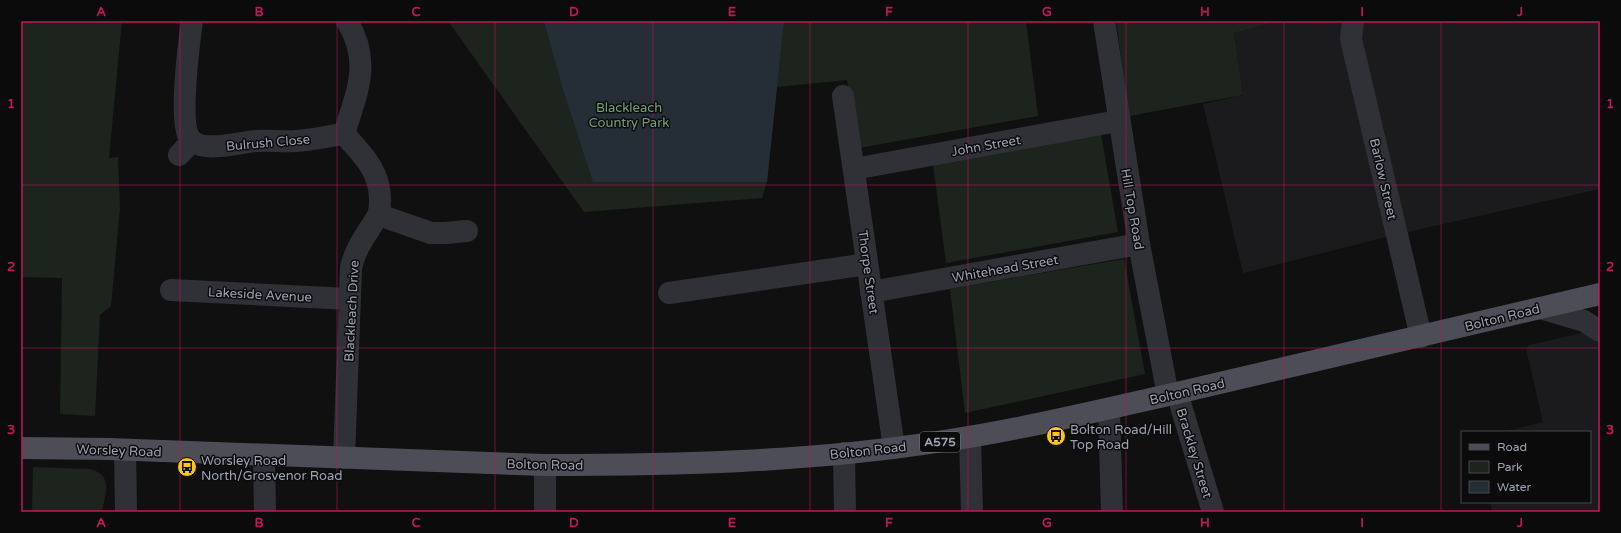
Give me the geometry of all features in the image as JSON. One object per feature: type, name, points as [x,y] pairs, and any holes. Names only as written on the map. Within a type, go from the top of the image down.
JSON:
[{"type":"main road","name":"Bolton Road","points":[[264,455],[544,465],[687,464],[749,461],[894,448],[970,437],[1109,409],[1600,294]]},
{"type":"main road","name":"Worsley Road","points":[[21,448],[117,449],[264,455]]},
{"type":"street","name":"Bulrush Close","points":[[192,21],[185,111],[186,127],[189,137],[186,148],[196,143],[217,147],[246,142],[296,141],[344,134]]},
{"type":"street","points":[[347,21],[358,45],[362,63],[359,83],[344,134],[376,173],[380,190],[379,215],[431,232],[445,234],[470,230]]},
{"type":"street","name":"Hill Top Road","points":[[1104,21],[1118,121],[1139,244],[1173,394]]},
{"type":"street","name":"Barlow Street","points":[[1354,21],[1351,39],[1421,337]]},
{"type":"street","name":"Thorpe Street","points":[[843,96],[894,448]]},
{"type":"street","name":"John Street","points":[[854,169],[1118,121]]},
{"type":"street","name":"Blackleach Drive","points":[[344,458],[353,256],[379,215]]},
{"type":"street","name":"Whitehead Street","points":[[871,292],[1139,244]]},
{"type":"street","points":[[669,293],[711,296],[867,264]]},
{"type":"street","name":"Lakeside Avenue","points":[[171,291],[350,298]]},
{"type":"street","points":[[1540,308],[1584,321],[1600,331]]},
{"type":"street","name":"Brackley Street","points":[[1173,394],[1213,512]]},
{"type":"street","points":[[1109,409],[1112,512]]},
{"type":"street","points":[[970,437],[972,512]]},
{"type":"street","points":[[117,449],[126,512]]},
{"type":"street","points":[[844,453],[845,512]]},
{"type":"street","points":[[264,455],[266,512]]},
{"type":"street","points":[[544,465],[545,512]]},
{"type":"shaded area","points":[[1280,21],[1600,21],[1600,189],[1390,236],[1243,273],[1203,104],[1243,95],[1234,33]]},
{"type":"shaded area","points":[[1600,329],[1600,512],[1492,512],[1490,503],[1591,503],[1591,431],[1506,431],[1543,422],[1526,349],[1529,345]]},
{"type":"green space","points":[[21,21],[122,21],[109,158],[118,157],[120,208],[111,306],[100,315],[95,416],[60,414],[62,278],[21,277]]},
{"type":"green space","name":"Blackleach Country Park","points":[[448,21],[1026,21],[1038,116],[859,148],[847,80],[777,87],[767,182],[762,198],[584,212]]},
{"type":"green space","points":[[1116,21],[1280,21],[1234,33],[1243,95],[1129,116]]},
{"type":"green space","points":[[1101,134],[1118,232],[946,263],[933,164]]},
{"type":"green space","points":[[1124,259],[1145,374],[965,413],[950,289]]},
{"type":"green space","points":[[33,467],[90,469],[98,472],[105,480],[106,486],[102,512],[32,512]]},
{"type":"water","points":[[544,21],[784,21],[767,182],[593,182],[562,86]]},
{"type":"place","name":"Bolton Road/Hill Top Road","points":[[1056,436]]},
{"type":"place","name":"Worsley Road North/Grosvenor Road","points":[[187,467]]}]
